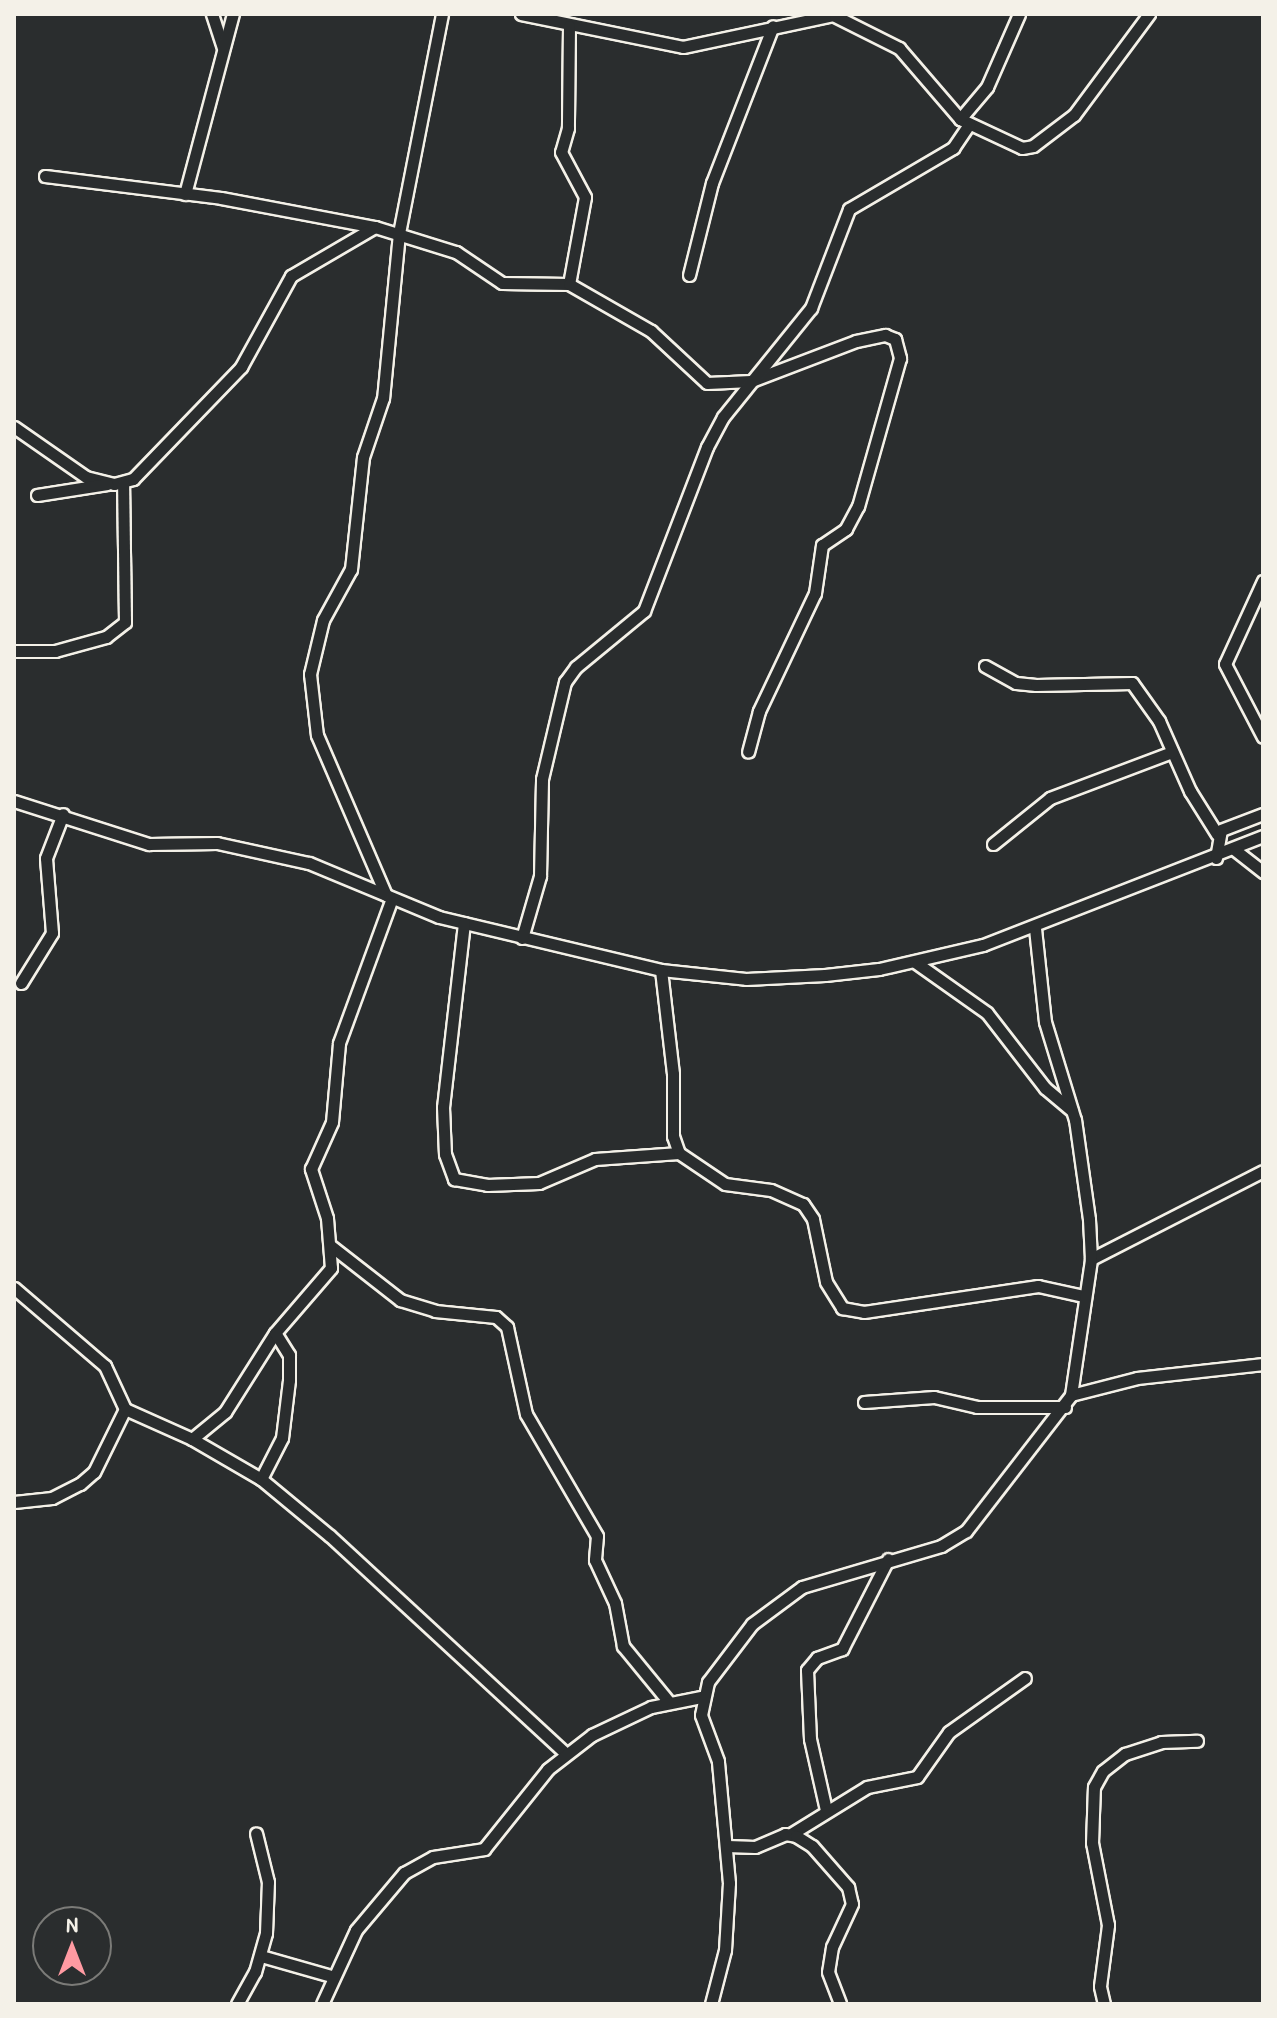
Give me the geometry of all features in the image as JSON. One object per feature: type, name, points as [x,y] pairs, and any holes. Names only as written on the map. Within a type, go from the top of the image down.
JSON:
[{"type":"street","points":[[212,14],[223,47]]},
{"type":"street","points":[[185,194],[233,14]]},
{"type":"street","points":[[192,1439],[238,1397],[275,1333],[328,1275],[331,1246],[311,1169],[332,1122],[339,1043],[389,896],[317,735],[309,693],[323,620],[351,569],[363,457],[383,398],[399,233],[442,14]]},
{"type":"street","points":[[521,14],[683,47],[836,15],[899,48],[965,122],[1009,146],[1033,146],[1092,95],[1149,14]]},
{"type":"street","points":[[522,938],[540,876],[542,779],[561,690],[576,667],[644,611],[707,447],[751,381],[811,308],[849,209],[953,148],[987,87],[1019,14]]},
{"type":"street","points":[[565,21],[568,128],[561,152],[585,197],[569,284]]},
{"type":"street","points":[[689,275],[712,183],[773,26]]},
{"type":"street","points":[[45,176],[185,194],[375,227],[456,252],[502,283],[569,284],[651,331],[707,383],[751,381],[873,336],[895,339],[901,348],[858,506],[846,529],[822,545],[815,593],[759,711],[748,752]]},
{"type":"street","points":[[37,495],[123,484],[241,367],[291,276],[375,227]]},
{"type":"street","points":[[14,427],[86,477],[108,484]]},
{"type":"street","points":[[14,651],[55,651],[106,637],[125,622],[123,484]]},
{"type":"street","points":[[1263,581],[1225,664],[1263,737]]},
{"type":"street","points":[[985,666],[1016,683],[1132,683],[1217,834],[1216,858]]},
{"type":"street","points":[[993,844],[1050,798],[1172,752]]},
{"type":"street","points":[[14,801],[63,814],[149,844],[217,843],[309,863],[464,923],[522,938],[661,970],[746,979],[915,962],[1035,928],[1216,858],[1263,836]]},
{"type":"street","points":[[21,983],[52,933],[46,858],[63,814]]},
{"type":"street","points":[[1217,834],[1263,814]]},
{"type":"street","points":[[1235,850],[1260,867]]},
{"type":"street","points":[[464,923],[443,1107],[445,1154],[454,1179],[467,1184],[539,1183],[595,1159],[679,1153]]},
{"type":"street","points":[[711,2004],[727,1939],[727,1846],[718,1761],[704,1730],[701,1697],[735,1643],[784,1597],[825,1576],[941,1546],[966,1531],[1065,1407],[1071,1395],[1091,1259],[1085,1171],[1072,1111],[1045,1022],[1035,928]]},
{"type":"street","points":[[915,962],[993,1018],[1045,1088],[1072,1111]]},
{"type":"street","points":[[661,970],[673,1074],[673,1136],[679,1153],[725,1184],[771,1190],[803,1204],[813,1219],[826,1282],[849,1311],[1038,1286],[1084,1296]]},
{"type":"street","points":[[1091,1259],[1263,1171]]},
{"type":"street","points":[[331,1246],[400,1300],[435,1311],[496,1317],[507,1327],[526,1414],[597,1536],[595,1560],[615,1603],[623,1646],[669,1702]]},
{"type":"street","points":[[14,1288],[105,1366],[125,1409],[192,1439],[261,1479],[351,1555],[565,1753]]},
{"type":"street","points":[[261,1479],[282,1438],[289,1380],[289,1355],[275,1333]]},
{"type":"street","points":[[1071,1395],[1137,1378],[1263,1364]]},
{"type":"street","points":[[864,1402],[934,1397],[977,1407],[1065,1407]]},
{"type":"street","points":[[14,1502],[52,1498],[80,1484],[94,1472],[125,1409]]},
{"type":"street","points":[[826,1810],[810,1739],[807,1670],[817,1658],[842,1649],[888,1559]]},
{"type":"street","points":[[727,1846],[755,1847],[791,1834],[867,1787],[917,1777],[949,1732],[1025,1678]]},
{"type":"street","points":[[322,2004],[331,1976],[356,1930],[404,1873],[433,1857],[484,1849],[525,1793],[565,1753],[618,1720],[669,1702],[701,1697]]},
{"type":"street","points":[[1104,2004],[1100,1986],[1108,1925],[1092,1843],[1094,1787],[1103,1771],[1144,1746],[1197,1741]]},
{"type":"street","points":[[237,2004],[261,1956],[269,1896],[256,1833]]},
{"type":"street","points":[[791,1834],[834,1868],[852,1897],[829,1962],[840,2004]]},
{"type":"street","points":[[261,1956],[331,1976]]}]
